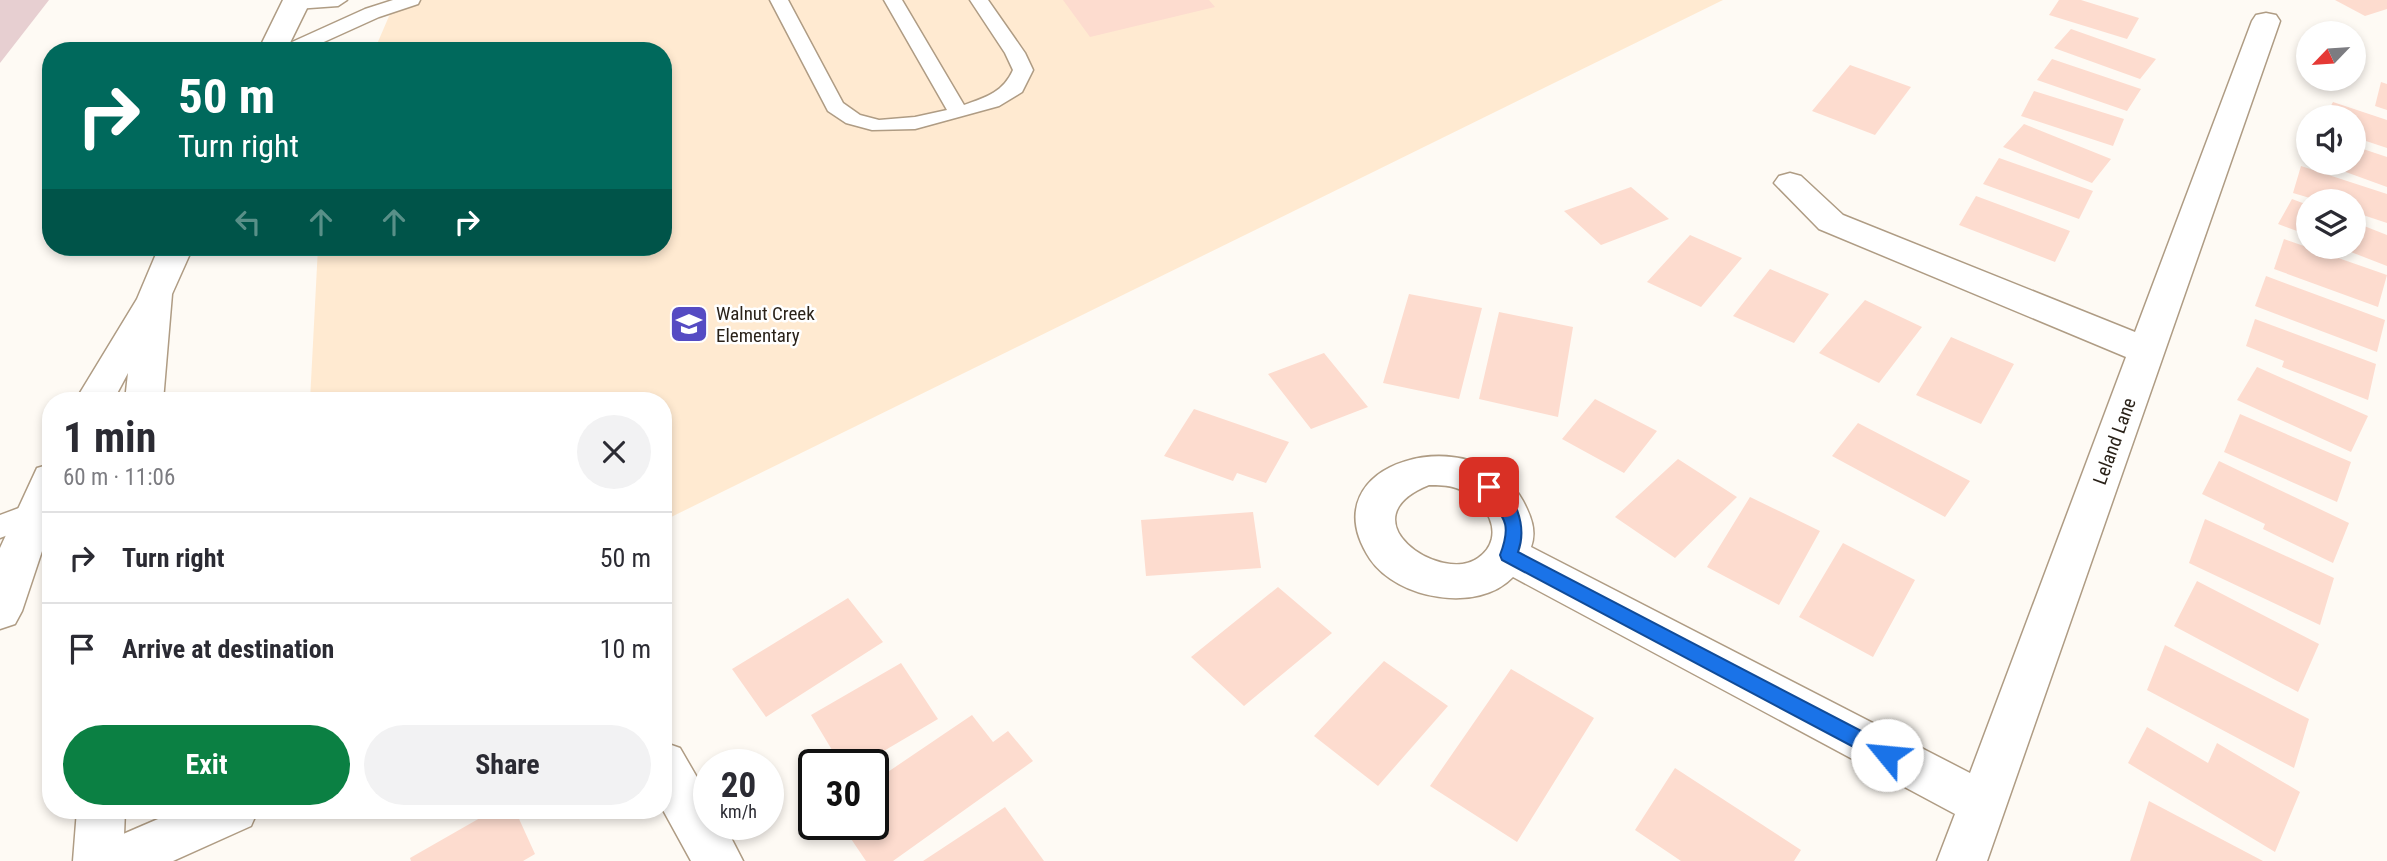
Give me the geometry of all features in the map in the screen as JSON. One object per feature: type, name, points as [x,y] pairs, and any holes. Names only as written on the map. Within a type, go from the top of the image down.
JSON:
[{"type":"street","points":[[277,42],[297,2]]},
{"type":"street","name":"Leland Lane","points":[[1962,861],[2266,21]]},
{"type":"street","points":[[1790,183],[1831,222],[2147,351]]},
{"type":"street","points":[[99,392],[155,294],[172,256]]},
{"type":"street","points":[[145,392],[155,294]]},
{"type":"street","points":[[0,611],[29,506]]},
{"type":"street","points":[[1508,555],[1982,804]]},
{"type":"street","points":[[672,779],[718,861]]},
{"type":"street","points":[[98,861],[100,819]]},
{"type":"street","points":[[118,861],[214,819]]},
{"type":"lane","points":[[297,2],[338,0]]},
{"type":"lane","points":[[308,42],[372,13],[411,0]]},
{"type":"lane","points":[[779,0],[835,107],[853,119],[879,126],[959,113],[992,102],[1015,88],[1023,71],[1015,53],[979,0]]},
{"type":"lane","points":[[893,0],[959,113]]},
{"type":"shaded area","points":[[0,0],[49,0],[0,63]]},
{"type":"shaded area","name":"Walnut Creek Elementary","points":[[396,0],[1723,0],[672,517],[672,392],[310,392],[318,256],[672,256],[672,42],[378,42]]},
{"type":"building","points":[[1063,0],[1209,0],[1215,7],[1090,37]]},
{"type":"building","points":[[2059,0],[2081,0],[2139,18],[2127,39],[2049,15]]},
{"type":"building","points":[[2335,0],[2387,0],[2387,9],[2365,16]]},
{"type":"building","points":[[2071,29],[2156,59],[2140,79],[2054,48]]},
{"type":"building","points":[[2052,59],[2141,89],[2127,111],[2037,80]]},
{"type":"building","points":[[1850,65],[1911,87],[1875,135],[1812,111]]},
{"type":"building","points":[[2381,82],[2387,84],[2387,110],[2375,106]]},
{"type":"building","points":[[2034,91],[2124,119],[2113,146],[2021,116]]},
{"type":"building","points":[[2366,113],[2387,120],[2387,148],[2366,141]]},
{"type":"building","points":[[2024,124],[2111,159],[2092,183],[2003,147]]},
{"type":"building","points":[[2366,150],[2387,157],[2387,187],[2354,175],[2366,175]]},
{"type":"building","points":[[1999,158],[2093,191],[2079,219],[1983,184]]},
{"type":"building","points":[[2298,175],[2329,175],[2387,194],[2387,223],[2366,216],[2366,189],[2296,189],[2296,194],[2293,193]]},
{"type":"building","points":[[1631,187],[1669,219],[1601,245],[1564,211]]},
{"type":"building","points":[[1976,196],[2070,231],[2055,262],[1959,225]]},
{"type":"building","points":[[2292,199],[2296,200],[2296,231],[2278,224]]},
{"type":"building","points":[[2366,227],[2387,235],[2387,266],[2366,258]]},
{"type":"building","points":[[1690,235],[1742,258],[1701,307],[1647,282]]},
{"type":"building","points":[[2284,239],[2296,243],[2296,259],[2341,259],[2387,275],[2378,307],[2274,269]]},
{"type":"building","points":[[1770,269],[1829,294],[1794,343],[1733,316]]},
{"type":"building","points":[[2266,276],[2385,320],[2377,352],[2255,306]]},
{"type":"building","points":[[1409,294],[1482,308],[1459,399],[1383,383]]},
{"type":"building","points":[[1865,300],[1922,327],[1879,383],[1819,353]]},
{"type":"building","points":[[1499,312],[1573,327],[1558,417],[1479,399]]},
{"type":"building","points":[[2255,319],[2376,364],[2368,400],[2282,367],[2284,361],[2246,346]]},
{"type":"building","points":[[1951,337],[2014,364],[1981,424],[1916,395]]},
{"type":"building","points":[[1324,353],[1368,407],[1311,429],[1268,374]]},
{"type":"building","points":[[2257,367],[2368,416],[2351,452],[2237,400]]},
{"type":"building","points":[[1595,399],[1657,431],[1624,473],[1562,439]]},
{"type":"building","points":[[1194,409],[1289,442],[1266,483],[1237,473],[1233,481],[1164,456]]},
{"type":"building","points":[[2240,414],[2351,462],[2337,502],[2224,452]]},
{"type":"building","points":[[1858,423],[1970,481],[1945,517],[1832,456]]},
{"type":"building","points":[[1678,459],[1737,497],[1675,558],[1615,517]]},
{"type":"building","points":[[2219,461],[2349,523],[2333,563],[2263,529],[2265,524],[2202,494]]},
{"type":"building","points":[[1750,497],[1820,531],[1779,605],[1707,567]]},
{"type":"building","points":[[1253,512],[1261,568],[1146,576],[1141,520]]},
{"type":"building","points":[[2205,519],[2334,578],[2320,625],[2189,563]]},
{"type":"building","points":[[1843,543],[1915,580],[1873,657],[1799,617]]},
{"type":"building","points":[[2197,581],[2319,644],[2298,692],[2174,626]]},
{"type":"building","points":[[1278,587],[1332,633],[1244,706],[1191,657]]},
{"type":"building","points":[[848,598],[883,642],[766,717],[732,669]]},
{"type":"building","points":[[2165,645],[2309,719],[2294,768],[2147,690]]},
{"type":"building","points":[[1384,661],[1448,706],[1378,786],[1314,736]]},
{"type":"building","points":[[901,663],[938,719],[887,749],[831,749],[811,715]]},
{"type":"building","points":[[1511,669],[1594,718],[1517,842],[1430,786]]},
{"type":"building","points":[[972,715],[993,742],[1008,731],[1033,761],[893,861],[866,861],[852,840],[889,840],[889,771]]},
{"type":"building","points":[[2147,727],[2208,763],[2217,743],[2300,792],[2275,852],[2128,763]]},
{"type":"building","points":[[1675,768],[1801,850],[1794,861],[1681,861],[1635,830]]},
{"type":"building","points":[[2149,801],[2263,861],[2130,861]]},
{"type":"building","points":[[1005,807],[1044,861],[923,861]]},
{"type":"building","points":[[478,819],[519,819],[535,854],[523,861],[411,861],[410,858]]},
{"type":"place","name":"Walnut Creek Elementary","points":[[689,324]]},
{"type":"route","points":[[1489,487],[1504,503],[1513,520],[1515,538],[1508,555],[1887,755]]}]
